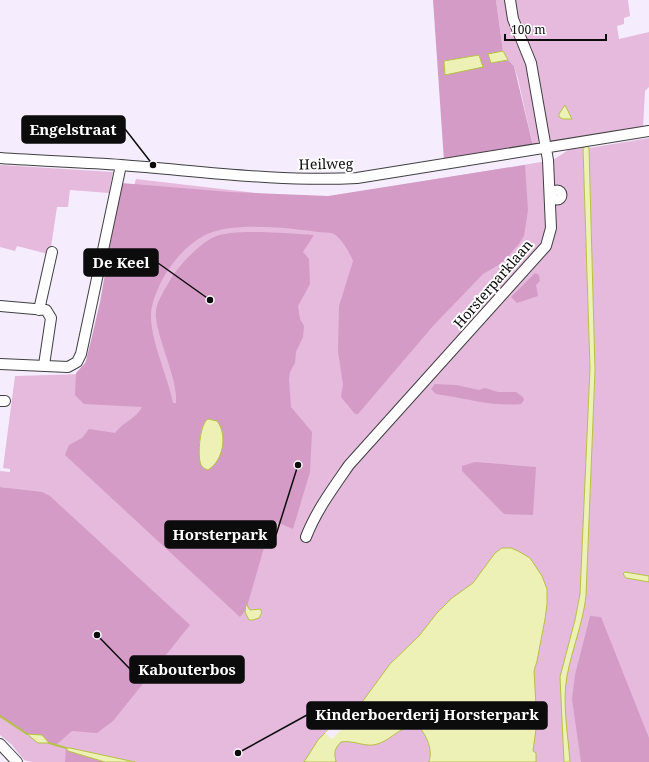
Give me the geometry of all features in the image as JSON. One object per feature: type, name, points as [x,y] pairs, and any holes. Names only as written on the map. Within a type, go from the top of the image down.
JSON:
[{"type":"street","name":"Horsterparklaan","points":[[306,537],[311,524],[349,465],[546,246],[551,228],[551,214],[546,148],[531,63],[513,19],[510,0]]},
{"type":"street","name":"Heilweg","points":[[0,158],[326,180],[357,178],[649,131]]},
{"type":"street","points":[[0,364],[44,362],[68,366],[76,362],[81,354],[121,165]]},
{"type":"street","points":[[39,310],[52,252]]},
{"type":"street","points":[[0,306],[46,310],[51,318],[44,362]]},
{"type":"street","points":[[0,744],[17,762]]},
{"type":"shaded area","points":[[433,0],[496,0],[503,51],[488,54],[492,63],[508,60],[514,66],[533,146],[444,161]],"holes":[[[479,55],[482,67],[445,74],[444,61]]]},
{"type":"shaded area","points":[[496,0],[510,0],[524,48],[541,139],[533,146],[514,66],[508,60],[503,51]]},
{"type":"shaded area","points":[[514,0],[628,0],[630,16],[624,18],[624,24],[617,26],[619,39],[649,32],[649,87],[645,91],[643,128],[554,143],[548,138]]},
{"type":"shaded area","points":[[503,51],[508,60],[491,63],[488,54]]},
{"type":"shaded area","points":[[479,55],[483,67],[445,75],[444,61]]},
{"type":"shaded area","points":[[565,105],[572,119],[563,119],[559,117],[559,114]]},
{"type":"shaded area","points":[[649,138],[649,762],[32,762],[24,760],[12,745],[0,735],[0,555],[8,488],[0,487],[0,471],[10,472],[10,469],[3,468],[15,376],[82,374],[136,179],[272,195],[328,197],[553,160],[571,148],[583,145],[590,368],[583,569],[587,570],[595,370],[589,148]]},
{"type":"shaded area","points":[[587,146],[589,148],[595,370],[586,596],[567,676],[565,708],[570,762],[564,762],[560,677],[575,620],[580,594],[590,368],[583,148]]},
{"type":"shaded area","points":[[0,165],[113,172],[109,193],[70,190],[68,207],[57,207],[51,247],[48,254],[17,246],[15,251],[0,247]]},
{"type":"shaded area","points":[[525,165],[528,210],[524,236],[519,244],[502,263],[483,274],[433,326],[358,414],[355,414],[341,397],[343,384],[338,352],[339,306],[353,261],[345,246],[337,236],[331,233],[293,229],[261,227],[230,228],[205,235],[187,248],[171,265],[155,295],[151,316],[158,354],[173,403],[176,403],[174,383],[158,328],[156,308],[177,270],[189,256],[208,240],[224,234],[263,232],[314,235],[303,252],[309,259],[310,284],[298,306],[300,319],[304,326],[303,337],[296,352],[295,363],[290,372],[289,379],[291,407],[312,432],[310,472],[293,529],[272,520],[246,610],[240,617],[65,455],[69,445],[82,438],[89,429],[115,433],[137,414],[142,407],[84,404],[75,395],[76,373],[86,362],[100,302],[121,183],[230,192],[328,196]],"holes":[[[208,419],[212,419],[220,425],[223,440],[204,469],[200,458],[200,435],[205,422]]]},
{"type":"shaded area","points":[[535,273],[539,275],[540,281],[536,285],[538,296],[517,303],[511,297]]},
{"type":"shaded area","points":[[435,384],[456,385],[479,390],[485,388],[498,392],[516,392],[523,397],[524,400],[521,404],[510,405],[478,402],[436,394],[431,389]]},
{"type":"shaded area","points":[[208,419],[217,421],[223,440],[217,461],[208,470],[201,465],[199,455],[201,433],[205,422]]},
{"type":"shaded area","points":[[475,462],[536,467],[533,515],[504,514],[462,471],[462,466]]},
{"type":"shaded area","points":[[0,487],[42,492],[50,496],[190,625],[113,721],[97,733],[72,731],[56,745],[49,743],[42,735],[27,734],[0,716]]},
{"type":"shaded area","points":[[502,548],[511,548],[530,558],[542,576],[547,589],[545,619],[534,671],[537,722],[533,751],[536,753],[536,762],[429,762],[430,748],[427,739],[419,727],[412,727],[401,730],[386,740],[373,745],[341,742],[335,751],[336,762],[304,762],[318,740],[328,730],[357,709],[390,664],[419,636],[437,613],[452,598],[473,583],[495,553]]},
{"type":"shaded area","points":[[625,572],[649,576],[649,582],[626,578],[623,574]]},
{"type":"shaded area","points":[[246,604],[250,610],[260,609],[262,612],[259,618],[249,620],[245,612]]},
{"type":"shaded area","points":[[590,616],[601,617],[649,738],[649,762],[581,762],[572,699],[575,675]]},
{"type":"shaded area","points":[[27,734],[42,735],[49,743],[38,743]]},
{"type":"shaded area","points":[[66,748],[68,751],[105,762],[65,762]]},
{"type":"shaded area","points":[[66,748],[135,762],[105,762],[68,751]]},
{"type":"pier","points":[[337,721],[344,727],[332,739],[325,733]]},
{"type":"waterway","points":[[0,716],[27,734]]},
{"type":"waterway","points":[[49,743],[66,748]]},
{"type":"place","name":"Engelstraat","points":[[153,165]]},
{"type":"place","name":"De Keel","points":[[210,300]]},
{"type":"place","name":"Horsterpark","points":[[298,465]]},
{"type":"place","name":"Kabouterbos","points":[[97,635]]},
{"type":"place","name":"Kinderboerderij Horsterpark","points":[[238,753]]}]
